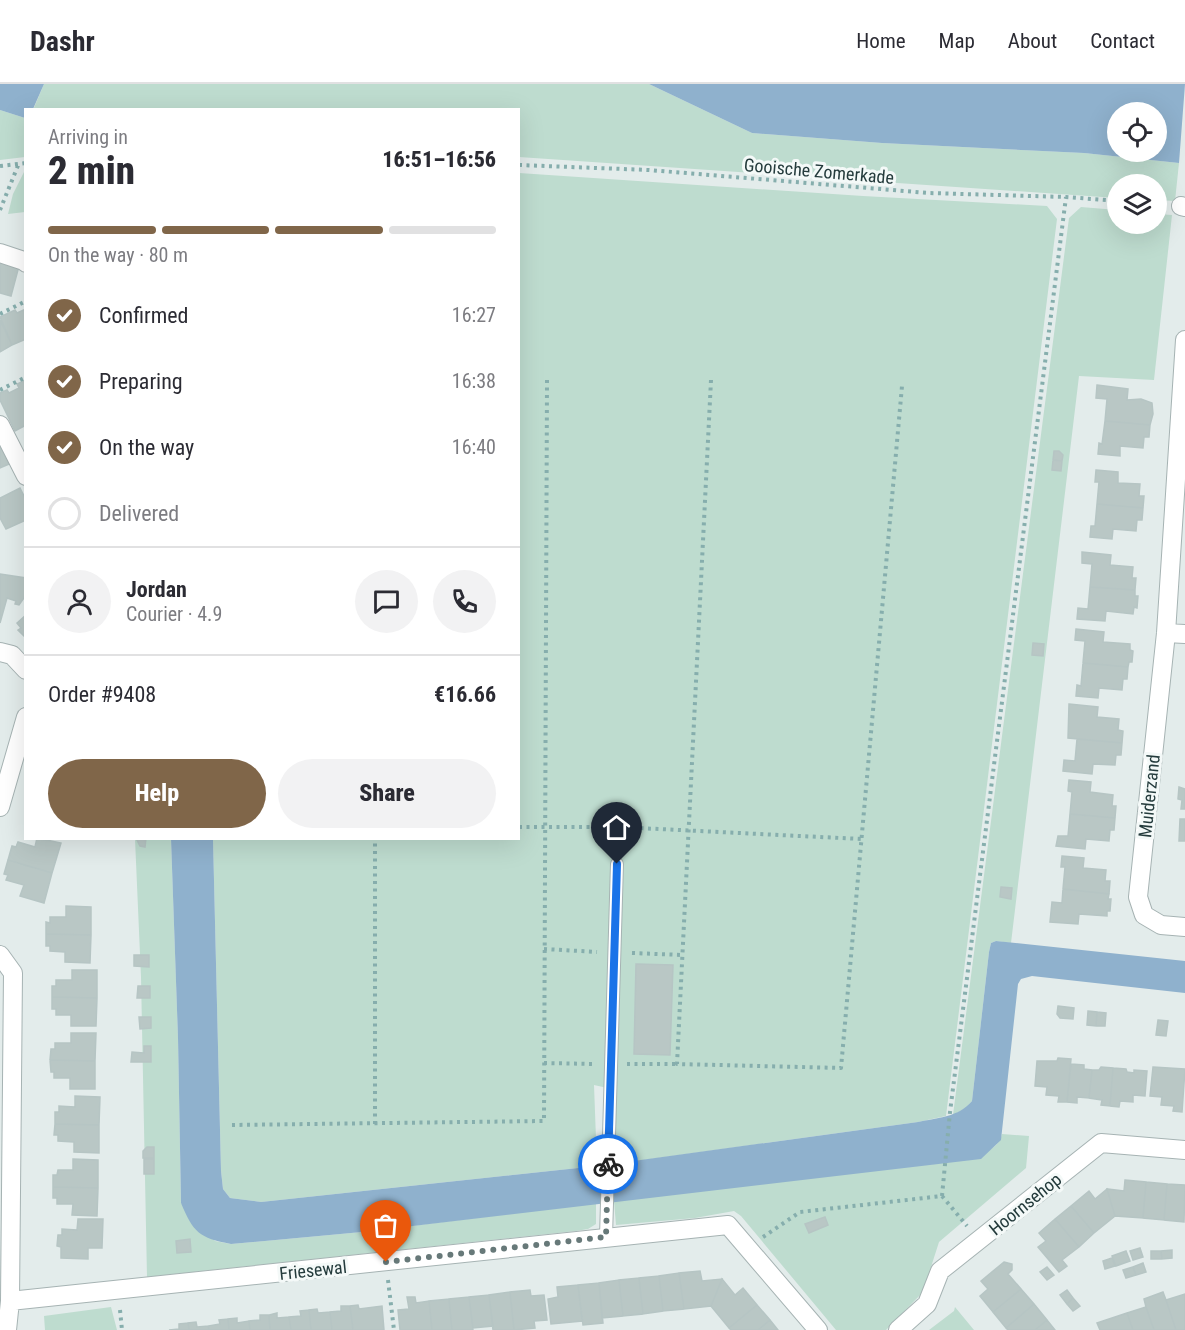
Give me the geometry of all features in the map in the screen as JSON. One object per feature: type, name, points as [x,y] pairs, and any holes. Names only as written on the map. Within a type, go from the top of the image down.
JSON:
[{"type":"street","points":[[0,253],[24,261]]},
{"type":"street","name":"Muiderzand","points":[[1185,340],[1166,633],[1138,897],[1144,915],[1161,926],[1185,927]]},
{"type":"street","points":[[0,424],[24,472]]},
{"type":"street","points":[[1166,633],[1185,634]]},
{"type":"street","points":[[0,652],[12,655],[24,668]]},
{"type":"street","points":[[0,807],[24,724]]},
{"type":"street","points":[[0,955],[13,973],[10,1301],[7,1330]]},
{"type":"street","name":"Hoornsehop","points":[[898,1330],[927,1304],[940,1271],[1101,1143],[1185,1150]]},
{"type":"street","name":"Friesewal","points":[[10,1301],[728,1225],[818,1330]]},
{"type":"lane","points":[[606,1237],[617,864]]},
{"type":"path","points":[[0,210],[19,163]]},
{"type":"path","points":[[0,166],[24,163]]},
{"type":"path","name":"Gooische Zomerkade","points":[[520,165],[649,170],[929,193],[1107,200]]},
{"type":"path","points":[[978,1240],[942,1196],[944,1165],[1066,197]]},
{"type":"path","points":[[0,314],[24,302]]},
{"type":"path","points":[[0,390],[24,378]]},
{"type":"path","points":[[232,1125],[544,1121],[547,380]]},
{"type":"path","points":[[711,380],[677,1064],[841,1068],[902,386]]},
{"type":"path","points":[[520,827],[618,827],[861,839]]},
{"type":"path","points":[[617,864],[618,827]]},
{"type":"path","points":[[375,840],[375,1124]]},
{"type":"path","points":[[749,1249],[800,1212],[942,1196]]},
{"type":"path","points":[[386,1262],[394,1330]]},
{"type":"green space","points":[[44,84],[649,84],[752,133],[882,143],[1084,153],[1107,155],[1107,162],[1179,163],[1175,201],[1167,201],[1167,174],[1107,174],[1107,197],[520,157],[520,108],[34,108]]},
{"type":"green space","points":[[0,110],[24,118],[24,157],[0,160]]},
{"type":"green space","points":[[24,172],[24,212],[8,214],[13,194]]},
{"type":"green space","points":[[520,173],[1047,206],[1057,219],[946,1116],[918,1122],[615,1164],[612,1089],[594,1085],[597,1166],[261,1202],[230,1198],[223,1189],[213,840],[520,840]]},
{"type":"green space","points":[[1081,207],[1107,209],[1107,234],[1167,234],[1167,215],[1172,215],[1154,380],[1079,376],[1011,943],[996,941],[991,943],[972,1101],[966,1108],[953,1115],[1069,218]]},
{"type":"green space","points":[[135,840],[171,840],[181,1203],[215,1241],[231,1244],[362,1232],[596,1203],[596,1224],[588,1229],[576,1231],[147,1277],[141,977]]},
{"type":"green space","points":[[1002,1134],[1029,1136],[1026,1168],[939,1242],[923,1292],[886,1330],[836,1330],[741,1216],[734,1211],[695,1218],[616,1225],[614,1201],[941,1163],[986,1152],[999,1142]]},
{"type":"green space","points":[[111,1307],[117,1330],[45,1330],[44,1316]]},
{"type":"green space","points":[[955,1307],[974,1330],[929,1330],[954,1311]]},
{"type":"water","points":[[0,84],[44,84],[33,108],[24,108],[24,118],[0,110]]},
{"type":"water","points":[[649,84],[1185,84],[1179,163],[1167,162],[1167,102],[1107,102],[1107,155],[752,133]]},
{"type":"water","points":[[171,840],[213,840],[223,1189],[230,1198],[261,1202],[597,1166],[918,1122],[947,1116],[961,1110],[972,1101],[991,943],[996,941],[1185,961],[1185,993],[1032,976],[1021,979],[1018,984],[1001,1140],[981,1159],[362,1232],[231,1244],[211,1239],[198,1232],[189,1221],[181,1203]]},
{"type":"building","points":[[0,261],[19,266],[11,296],[0,293]]},
{"type":"building","points":[[15,310],[17,313],[24,310],[24,340],[12,345],[0,317]]},
{"type":"building","points":[[0,320],[12,345],[0,352]]},
{"type":"building","points":[[24,381],[24,426],[15,431],[0,400],[0,393],[7,390],[9,393],[19,388],[17,384]]},
{"type":"building","points":[[1097,385],[1128,389],[1127,400],[1141,399],[1152,403],[1153,414],[1150,425],[1105,421],[1107,399],[1096,398]]},
{"type":"building","points":[[1105,421],[1150,425],[1149,437],[1144,437],[1143,448],[1120,446],[1120,456],[1098,454],[1099,443],[1102,444]]},
{"type":"building","points":[[0,444],[9,464],[0,468]]},
{"type":"building","points":[[1054,451],[1059,451],[1063,455],[1062,461],[1053,460]]},
{"type":"building","points":[[1053,460],[1062,461],[1061,471],[1052,470]]},
{"type":"building","points":[[1096,470],[1118,472],[1118,483],[1140,484],[1139,496],[1144,496],[1143,508],[1097,504],[1099,482],[1095,482]]},
{"type":"building","points":[[20,488],[24,496],[24,521],[6,529],[0,518],[0,498]]},
{"type":"building","points":[[1097,504],[1143,508],[1142,520],[1137,520],[1136,531],[1113,529],[1112,539],[1090,537],[1091,526],[1095,526]]},
{"type":"building","points":[[1082,552],[1111,555],[1110,565],[1133,567],[1132,578],[1136,578],[1135,590],[1090,587],[1092,564],[1082,563]]},
{"type":"building","points":[[0,574],[24,578],[24,598],[19,605],[15,604],[16,601],[7,598],[0,623]]},
{"type":"building","points":[[1090,587],[1135,590],[1135,596],[1138,596],[1137,608],[1134,607],[1133,614],[1106,611],[1105,621],[1077,619],[1078,608],[1088,609]]},
{"type":"building","points":[[24,617],[24,636],[18,630],[21,628],[17,623]]},
{"type":"building","points":[[1076,629],[1104,632],[1103,642],[1130,644],[1130,650],[1133,651],[1132,662],[1129,662],[1128,667],[1083,663],[1085,641],[1075,640]]},
{"type":"building","points":[[1033,643],[1044,644],[1043,656],[1032,655]]},
{"type":"building","points":[[1083,663],[1128,667],[1127,679],[1123,679],[1122,690],[1099,688],[1098,698],[1076,696],[1077,685],[1081,686]]},
{"type":"building","points":[[1069,704],[1098,707],[1097,717],[1119,719],[1118,730],[1123,731],[1122,743],[1068,738]]},
{"type":"building","points":[[1077,739],[1122,743],[1121,755],[1116,755],[1115,765],[1093,764],[1092,774],[1063,771],[1064,760],[1075,761]]},
{"type":"building","points":[[1069,780],[1091,782],[1090,792],[1113,795],[1112,806],[1116,806],[1115,818],[1070,814],[1072,792],[1068,791]]},
{"type":"building","points":[[1179,787],[1185,789],[1185,809],[1181,809],[1182,800],[1178,799]]},
{"type":"building","points":[[1070,814],[1115,818],[1114,830],[1110,830],[1109,841],[1086,839],[1085,849],[1056,846],[1058,836],[1068,836]]},
{"type":"building","points":[[1180,819],[1185,819],[1185,841],[1179,841]]},
{"type":"building","points":[[37,840],[61,843],[52,873],[8,860],[12,846],[16,847],[18,842],[35,847]]},
{"type":"building","points":[[137,840],[146,840],[145,847],[140,846]]},
{"type":"building","points":[[1062,856],[1084,858],[1083,868],[1106,870],[1105,881],[1110,881],[1109,894],[1063,889],[1065,867],[1061,867]]},
{"type":"building","points":[[8,860],[52,873],[44,903],[20,896],[24,885],[6,880],[8,875],[4,874]]},
{"type":"building","points":[[1001,887],[1012,888],[1011,899],[1000,897]]},
{"type":"building","points":[[1063,889],[1109,894],[1110,911],[1107,911],[1107,916],[1079,914],[1078,924],[1050,922],[1052,902],[1062,903]]},
{"type":"building","points":[[66,906],[91,907],[91,935],[46,934],[46,922],[50,923],[50,917],[66,917]]},
{"type":"building","points":[[46,934],[91,935],[90,963],[65,962],[65,952],[50,951],[50,946],[46,946]]},
{"type":"building","points":[[134,955],[149,955],[149,967],[134,966]]},
{"type":"building","points":[[636,964],[673,965],[670,1055],[634,1054]]},
{"type":"building","points":[[72,970],[97,970],[97,998],[52,997],[52,986],[56,986],[56,980],[72,980]]},
{"type":"building","points":[[138,986],[150,986],[150,998],[137,998]]},
{"type":"building","points":[[52,997],[97,998],[96,1026],[71,1026],[71,1015],[56,1015],[56,1009],[52,1009]]},
{"type":"building","points":[[1058,1006],[1074,1008],[1073,1019],[1060,1018],[1057,1014]]},
{"type":"building","points":[[1088,1011],[1097,1012],[1096,1026],[1087,1025]]},
{"type":"building","points":[[1097,1012],[1106,1013],[1105,1026],[1096,1026]]},
{"type":"building","points":[[139,1017],[151,1017],[151,1028],[140,1029]]},
{"type":"building","points":[[1158,1020],[1168,1021],[1166,1036],[1156,1035]]},
{"type":"building","points":[[71,1033],[96,1033],[95,1061],[50,1060],[51,1049],[55,1049],[55,1043],[71,1043]]},
{"type":"building","points":[[144,1046],[151,1046],[151,1062],[131,1062],[132,1052],[144,1053]]},
{"type":"building","points":[[1058,1058],[1071,1059],[1067,1102],[1058,1102],[1059,1096],[1046,1095],[1047,1087],[1035,1086],[1037,1061],[1057,1061]]},
{"type":"building","points":[[50,1060],[95,1061],[95,1089],[70,1089],[70,1078],[54,1078]]},
{"type":"building","points":[[1071,1064],[1084,1065],[1084,1069],[1092,1070],[1089,1098],[1077,1097],[1077,1103],[1067,1102]]},
{"type":"building","points":[[1101,1067],[1113,1068],[1110,1106],[1101,1105],[1102,1100],[1089,1098],[1092,1070],[1099,1070]]},
{"type":"building","points":[[1153,1067],[1185,1069],[1182,1112],[1173,1111],[1174,1106],[1161,1105],[1162,1097],[1150,1096]]},
{"type":"building","points":[[1113,1068],[1126,1069],[1127,1072],[1134,1073],[1134,1070],[1147,1071],[1145,1096],[1133,1095],[1133,1102],[1120,1101],[1119,1107],[1110,1106]]},
{"type":"building","points":[[75,1096],[100,1097],[99,1125],[55,1124],[55,1112],[59,1112],[59,1106],[75,1107]]},
{"type":"building","points":[[55,1124],[99,1125],[99,1153],[74,1152],[74,1142],[58,1141],[58,1135],[54,1135]]},
{"type":"building","points":[[147,1147],[154,1147],[154,1158],[143,1158],[143,1151]]},
{"type":"building","points":[[73,1159],[98,1160],[98,1188],[53,1187],[53,1175],[57,1175],[58,1170],[73,1170]]},
{"type":"building","points":[[144,1159],[154,1159],[154,1174],[144,1174]]},
{"type":"building","points":[[1125,1180],[1146,1182],[1143,1218],[1115,1216],[1107,1189],[1124,1191]]},
{"type":"building","points":[[1146,1182],[1167,1184],[1164,1220],[1143,1218]]},
{"type":"building","points":[[1167,1184],[1185,1185],[1184,1222],[1164,1220]]},
{"type":"building","points":[[53,1187],[98,1188],[97,1216],[72,1215],[73,1204],[57,1204],[57,1198],[53,1198]]},
{"type":"building","points":[[1107,1189],[1115,1216],[1094,1233],[1071,1206],[1089,1191],[1095,1199]]},
{"type":"building","points":[[1071,1206],[1094,1233],[1079,1247],[1055,1219]]},
{"type":"building","points":[[825,1217],[828,1225],[809,1233],[805,1224]]},
{"type":"building","points":[[78,1219],[103,1219],[102,1248],[88,1248],[88,1259],[61,1258],[61,1247],[57,1246],[58,1235],[62,1235],[62,1229],[77,1230]]},
{"type":"building","points":[[1055,1219],[1079,1247],[1062,1260],[1067,1266],[1059,1272],[1038,1247],[1046,1241],[1039,1233]]},
{"type":"building","points":[[190,1239],[191,1252],[177,1253],[176,1241]]},
{"type":"building","points":[[1140,1248],[1143,1257],[1133,1260],[1130,1251]]},
{"type":"building","points":[[1172,1250],[1172,1258],[1162,1259],[1161,1251]]},
{"type":"building","points":[[1126,1251],[1130,1261],[1116,1266],[1112,1256]]},
{"type":"building","points":[[1151,1251],[1161,1251],[1162,1259],[1151,1259]]},
{"type":"building","points":[[1112,1258],[1115,1266],[1105,1269],[1103,1261]]},
{"type":"building","points":[[1004,1262],[1012,1264],[1012,1270],[1008,1274],[1021,1289],[993,1312],[980,1296],[988,1289],[981,1281]]},
{"type":"building","points":[[1143,1263],[1146,1272],[1136,1275],[1133,1267]]},
{"type":"building","points":[[1047,1267],[1054,1275],[1047,1280],[1040,1272]]},
{"type":"building","points":[[1133,1267],[1136,1275],[1126,1278],[1123,1270]]},
{"type":"building","points":[[700,1271],[702,1281],[722,1279],[711,1306],[684,1309],[679,1273]]},
{"type":"building","points":[[679,1273],[684,1309],[663,1311],[659,1276]]},
{"type":"building","points":[[659,1276],[663,1311],[643,1314],[639,1278]]},
{"type":"building","points":[[639,1278],[643,1314],[623,1316],[619,1280]]},
{"type":"building","points":[[722,1279],[735,1295],[743,1288],[757,1305],[729,1328],[711,1306]]},
{"type":"building","points":[[619,1280],[623,1316],[602,1318],[599,1283]]},
{"type":"building","points":[[599,1283],[603,1323],[583,1325],[578,1285]]},
{"type":"building","points":[[578,1285],[582,1321],[551,1324],[548,1299],[558,1297],[557,1287]]},
{"type":"building","points":[[1021,1289],[1034,1304],[1006,1328],[993,1312]]},
{"type":"building","points":[[530,1290],[531,1296],[544,1295],[547,1320],[534,1321],[535,1328],[514,1330],[510,1292]]},
{"type":"building","points":[[1067,1290],[1073,1298],[1067,1304],[1060,1295]]},
{"type":"building","points":[[510,1292],[514,1330],[493,1330],[489,1295]]},
{"type":"building","points":[[1163,1292],[1176,1330],[1154,1330],[1146,1307],[1144,1299]]},
{"type":"building","points":[[1185,1294],[1185,1330],[1176,1330],[1166,1300]]},
{"type":"building","points":[[489,1295],[493,1326],[473,1328],[469,1297]]},
{"type":"building","points":[[407,1297],[415,1297],[416,1303],[429,1301],[432,1330],[400,1330],[398,1310],[409,1309]]},
{"type":"building","points":[[469,1297],[473,1330],[452,1330],[449,1299]]},
{"type":"building","points":[[1073,1298],[1080,1306],[1073,1311],[1067,1304]]},
{"type":"building","points":[[449,1299],[452,1330],[432,1330],[429,1301]]},
{"type":"building","points":[[1034,1304],[1047,1320],[1035,1330],[1008,1330],[1006,1328]]},
{"type":"building","points":[[358,1305],[359,1309],[382,1306],[384,1330],[353,1330],[350,1306]]},
{"type":"building","points":[[757,1305],[770,1320],[758,1330],[731,1330],[729,1328]]},
{"type":"building","points":[[341,1306],[350,1306],[353,1330],[332,1330],[330,1312],[341,1311]]},
{"type":"building","points":[[1146,1307],[1154,1330],[1133,1330],[1127,1313]]},
{"type":"building","points":[[317,1309],[318,1313],[330,1312],[332,1330],[311,1330],[309,1310]]},
{"type":"building","points":[[309,1310],[311,1330],[291,1330],[289,1317],[301,1316],[300,1311]]},
{"type":"building","points":[[277,1313],[277,1318],[289,1317],[291,1330],[270,1330],[269,1315]]},
{"type":"building","points":[[1127,1313],[1133,1330],[1100,1330],[1097,1323]]},
{"type":"building","points":[[260,1315],[269,1315],[270,1330],[250,1330],[249,1321],[260,1320]]},
{"type":"building","points":[[237,1318],[237,1323],[249,1321],[250,1330],[229,1330],[228,1319]]},
{"type":"building","points":[[228,1319],[229,1330],[209,1330],[208,1326],[220,1324],[219,1320]]},
{"type":"building","points":[[770,1320],[778,1330],[758,1330]]},
{"type":"building","points":[[1047,1320],[1055,1330],[1035,1330]]},
{"type":"building","points":[[196,1322],[197,1327],[208,1326],[209,1330],[189,1330],[188,1323]]},
{"type":"building","points":[[188,1323],[189,1330],[169,1330],[179,1329],[179,1324]]},
{"type":"way so far","points":[[386,1262],[606,1237],[608,1164]]},
{"type":"route","points":[[608,1164],[617,864]]}]
